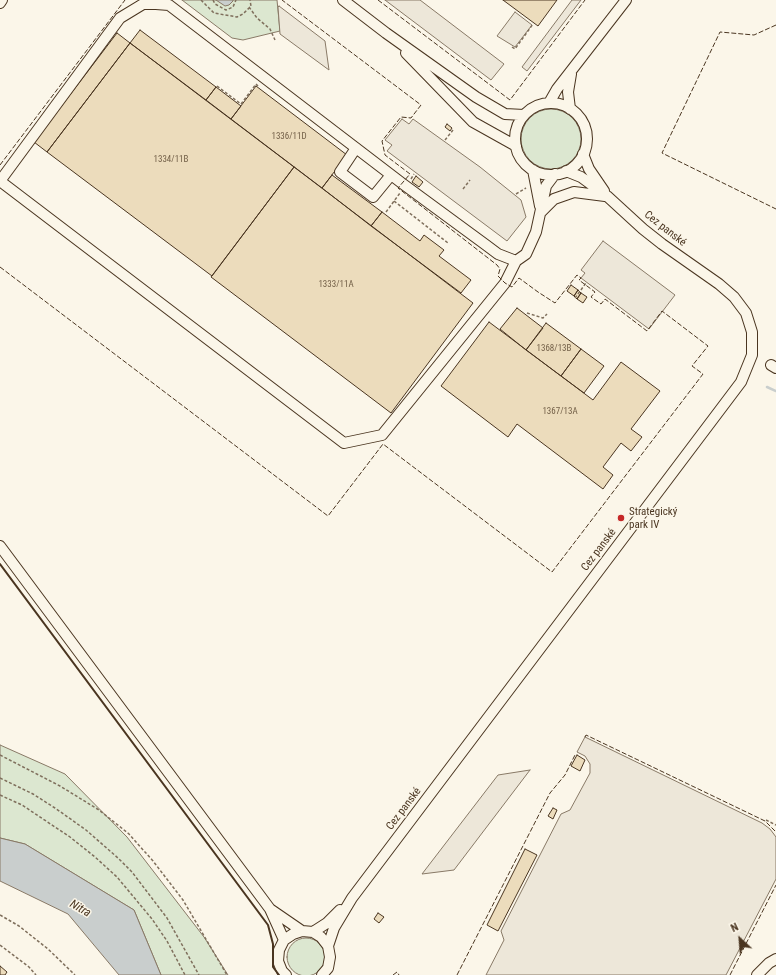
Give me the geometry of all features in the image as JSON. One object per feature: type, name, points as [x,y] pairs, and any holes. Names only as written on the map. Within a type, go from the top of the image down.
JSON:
[{"type":"street","points":[[343,0],[386,33],[476,97],[505,114],[524,115]]},
{"type":"street","points":[[549,103],[557,90],[626,0]]},
{"type":"street","points":[[516,261],[498,254],[388,178],[356,148],[169,5],[143,4],[120,18],[0,181],[344,443],[382,435],[505,283],[516,261],[526,254],[536,232],[546,186],[555,174]]},
{"type":"street","points":[[386,33],[473,122],[516,146]]},
{"type":"street","points":[[570,108],[568,92],[572,72]]},
{"type":"street","points":[[549,103],[570,108],[580,117],[585,129],[586,142],[583,154],[576,164],[566,171],[555,174],[544,174],[533,170],[524,163],[516,146],[516,131],[519,122],[524,115],[531,109],[549,103]]},
{"type":"street","points":[[356,148],[340,172],[373,197],[388,178]]},
{"type":"street","name":"Cez panské","points":[[583,154],[589,169],[607,196]]},
{"type":"street","points":[[533,170],[541,212]]},
{"type":"street","name":"Cez panské","points":[[328,946],[334,928],[352,898],[741,382],[752,355],[752,332],[746,313],[734,297],[719,284],[643,229],[607,196],[581,177],[566,171]]},
{"type":"street","points":[[541,212],[554,199],[574,192],[607,196]]},
{"type":"street","points":[[0,546],[270,909],[284,940],[279,950],[278,961],[282,971],[286,975]]},
{"type":"street","name":"Cez panské","points":[[284,940],[293,934],[308,932],[327,923],[352,898]]},
{"type":"street","points":[[270,909],[308,932],[321,937],[328,946],[330,957],[327,972]]},
{"type":"street","points":[[757,975],[769,962],[776,959]]},
{"type":"path","points":[[201,0],[214,13],[237,17],[243,14],[251,6],[250,0]]},
{"type":"path","points":[[213,0],[215,4],[226,10]]},
{"type":"path","points":[[226,10],[233,7],[236,0]]},
{"type":"path","points":[[249,8],[257,18],[270,29],[275,40]]},
{"type":"path","points":[[225,15],[226,10]]},
{"type":"path","points":[[512,47],[515,49],[533,24]]},
{"type":"path","points":[[217,86],[241,104],[256,84],[262,89]]},
{"type":"path","points":[[445,140],[453,130]]},
{"type":"path","points":[[386,212],[401,192],[388,178]]},
{"type":"path","points":[[463,189],[470,180]]},
{"type":"path","points":[[516,194],[532,185]]},
{"type":"path","points":[[394,201],[448,243]]},
{"type":"path","points":[[574,298],[586,283]]},
{"type":"path","points":[[527,313],[543,318],[547,314]]},
{"type":"path","points":[[0,755],[60,786],[99,810],[129,834],[153,861],[183,900],[227,975]]},
{"type":"path","points":[[0,778],[33,794],[55,808],[86,830],[118,858],[136,878],[167,918],[199,975]]},
{"type":"path","points":[[0,795],[22,805],[70,837],[117,877],[152,919],[185,975]]},
{"type":"path","points":[[766,820],[776,825]]},
{"type":"path","points":[[0,915],[19,926],[48,949],[75,975]]},
{"type":"path","points":[[0,945],[29,967],[36,975]]},
{"type":"green space","points":[[182,0],[277,0],[280,31],[243,40],[232,38]]},
{"type":"green space","points":[[545,109],[557,109],[568,114],[576,122],[581,133],[579,151],[568,164],[557,169],[545,169],[534,164],[526,156],[521,145],[521,133],[526,122],[534,114]]},
{"type":"green space","points":[[0,745],[65,774],[127,837],[204,937],[228,975],[161,975],[134,910],[25,844],[0,838]]},
{"type":"green space","points":[[306,938],[316,941],[322,947],[325,957],[322,967],[316,973],[306,976],[296,973],[290,967],[287,957],[290,947],[296,941]]},
{"type":"shaded area","points":[[385,0],[420,0],[504,64],[491,80]]},
{"type":"shaded area","points":[[572,0],[581,0],[527,71],[522,67]]},
{"type":"shaded area","points":[[279,6],[325,41],[329,70],[280,34]]},
{"type":"shaded area","points":[[515,12],[532,25],[515,47],[497,36]]},
{"type":"shaded area","points":[[402,119],[409,124],[413,119],[480,167],[521,200],[526,217],[507,241],[387,151],[392,145],[385,140]]},
{"type":"shaded area","points":[[603,241],[675,295],[649,329],[581,278],[585,273],[581,270]]},
{"type":"shaded area","points":[[585,737],[762,823],[770,829],[776,837],[776,879],[726,975],[486,975],[504,940],[501,931],[561,814],[570,810],[590,773],[590,764],[585,756],[577,752]]},
{"type":"shaded area","points":[[530,770],[454,870],[422,874],[498,775]]},
{"type":"water","points":[[216,0],[233,1],[229,5],[225,6]]},
{"type":"water","name":"Nitra","points":[[0,838],[25,844],[134,910],[161,975],[119,975],[68,914],[0,881]]},
{"type":"building","points":[[503,0],[557,0],[538,26]]},
{"type":"building","points":[[140,30],[216,87],[206,100],[130,43]]},
{"type":"building","points":[[117,33],[130,43],[47,152],[34,142]]},
{"type":"building","points":[[130,43],[294,167],[212,276],[47,152]]},
{"type":"building","points":[[256,86],[347,155],[322,188],[231,119]]},
{"type":"building","points":[[216,87],[241,106],[231,119],[206,100]]},
{"type":"building","points":[[447,124],[452,128],[450,131],[445,127]]},
{"type":"building","points":[[294,167],[473,303],[391,413],[211,277]]},
{"type":"building","points":[[332,175],[382,212],[371,226],[322,188]]},
{"type":"building","points":[[416,176],[423,182],[419,187],[412,182]]},
{"type":"building","points":[[382,212],[420,241],[424,235],[444,250],[439,256],[471,280],[461,293],[371,226]]},
{"type":"building","points":[[571,285],[578,290],[574,296],[567,291]]},
{"type":"building","points":[[578,290],[581,293],[577,299],[574,296]]},
{"type":"building","points":[[581,293],[587,297],[583,303],[577,299]]},
{"type":"building","points":[[517,308],[543,328],[526,350],[500,329]]},
{"type":"building","points":[[489,322],[593,400],[621,362],[660,391],[631,429],[642,437],[631,451],[621,443],[603,467],[613,475],[603,489],[517,424],[508,437],[441,386]]},
{"type":"building","points":[[546,323],[581,349],[561,376],[526,350]]},
{"type":"building","points":[[581,349],[604,366],[584,393],[561,376]]},
{"type":"building","points":[[577,755],[585,760],[580,771],[571,766]]},
{"type":"building","points":[[553,808],[557,810],[553,819],[548,816]]},
{"type":"building","points":[[525,849],[537,855],[498,931],[487,925]]},
{"type":"building","points":[[378,913],[384,917],[379,923],[374,919]]},
{"type":"building","points":[[0,966],[7,972],[5,975],[0,975]]},
{"type":"waterway","points":[[767,387],[776,391]]},
{"type":"fence","points":[[0,165],[125,0]]},
{"type":"fence","points":[[0,267],[328,516],[383,444],[552,572],[703,374],[692,366],[708,346],[662,311],[647,331],[605,299],[601,304],[591,297],[595,292],[579,280],[581,278],[577,275],[555,303],[519,278],[512,287],[505,283],[498,276],[500,269],[497,265],[398,188],[410,174],[385,155],[382,141],[401,117],[411,118],[421,105],[282,0]]},
{"type":"fence","points":[[378,0],[510,100],[585,0]]},
{"type":"fence","points":[[776,25],[754,35],[720,32],[662,153],[776,209]]},
{"type":"fence","points":[[585,737],[586,735],[765,821],[776,832]]},
{"type":"fence","points":[[457,975],[550,793],[565,775],[575,755]]},
{"type":"fence","points":[[730,975],[776,885]]},
{"type":"fence","points":[[393,975],[397,972],[399,975]]},
{"type":"wall","points":[[0,564],[268,925],[273,944],[273,967],[279,975]]},
{"type":"place","name":"Strategický park IV","points":[[621,518]]}]
